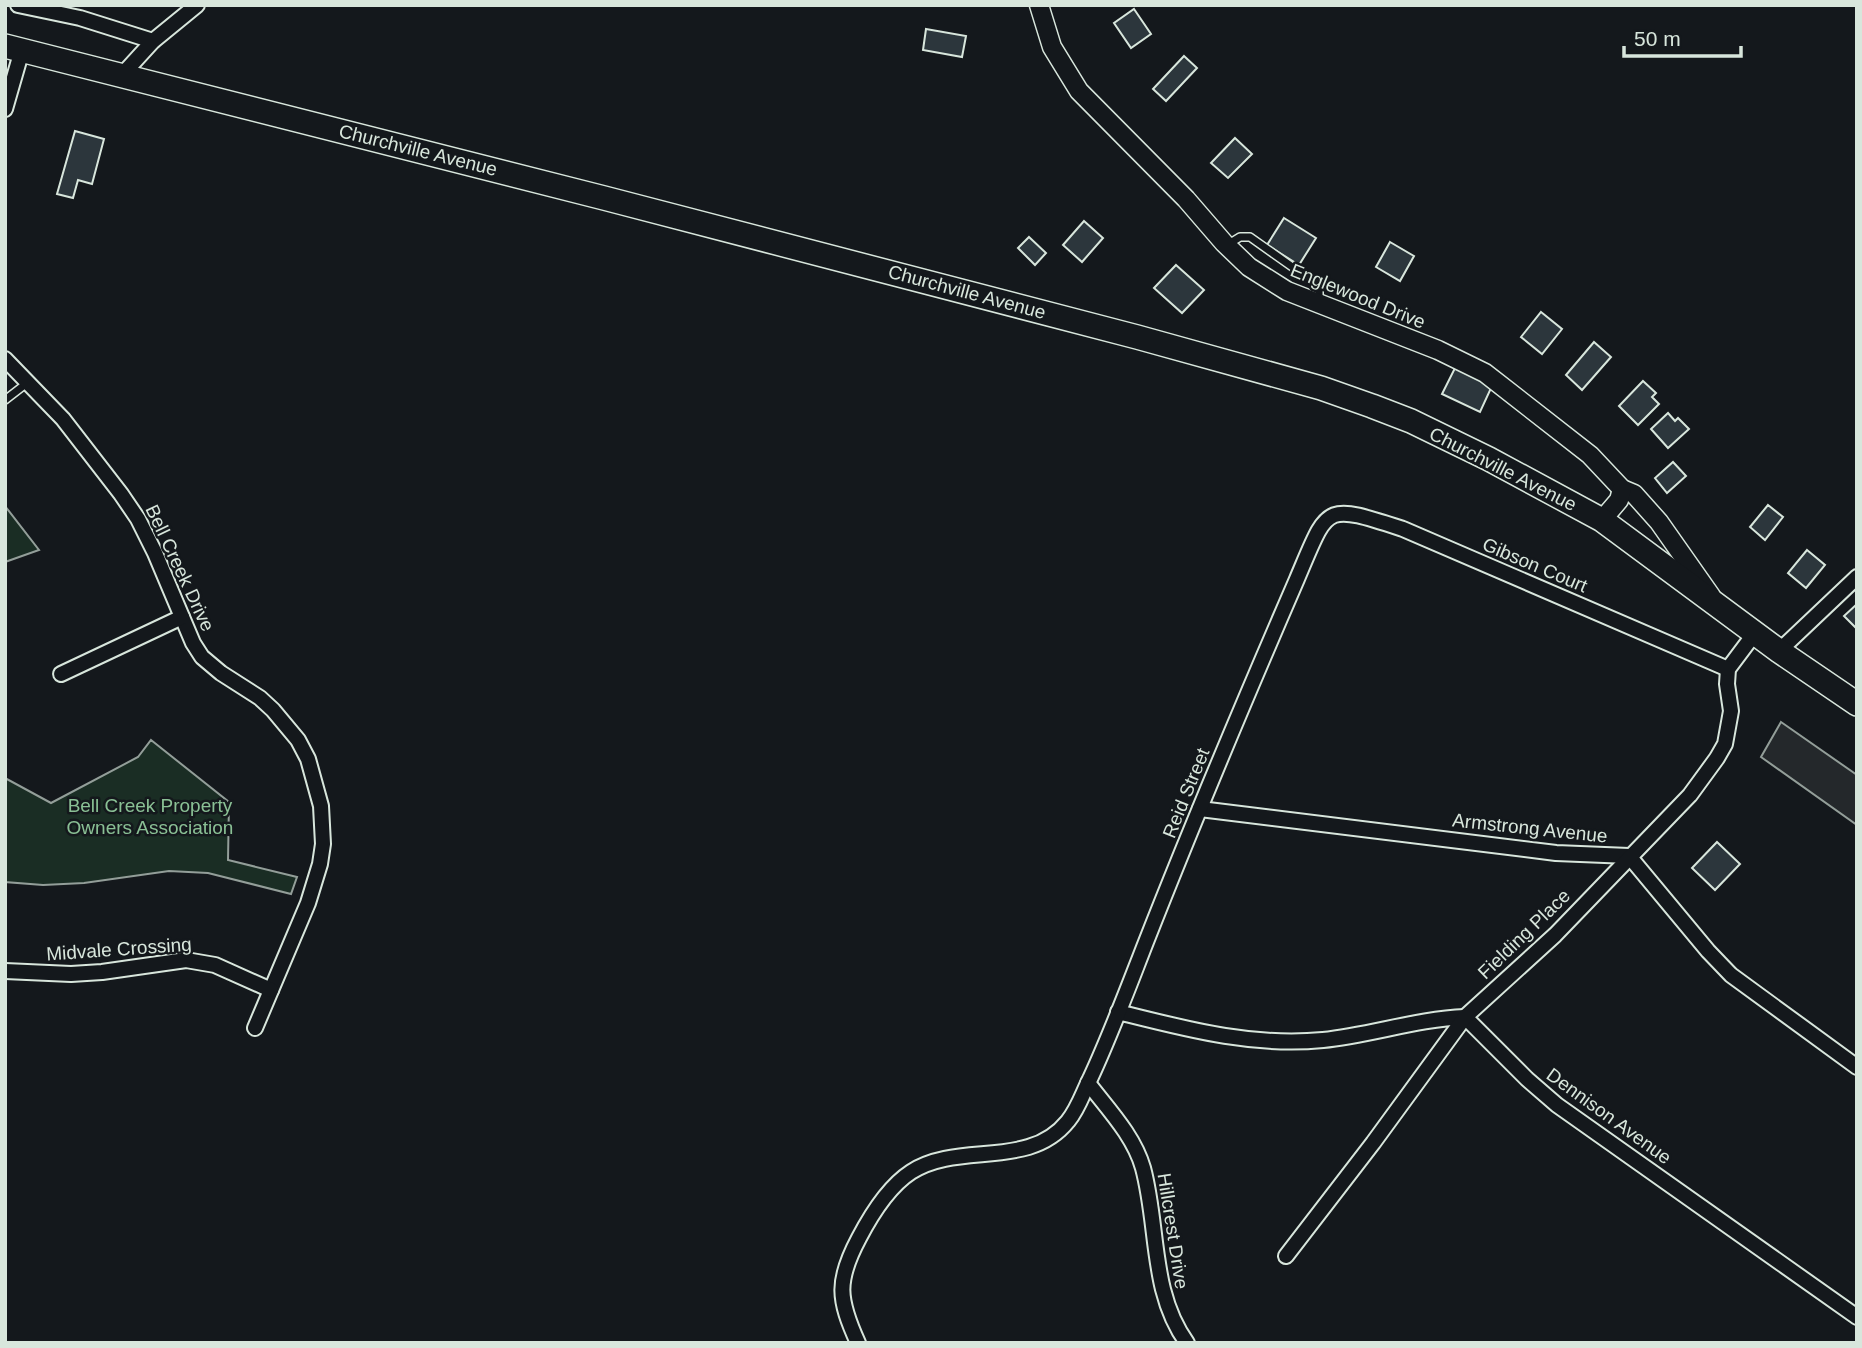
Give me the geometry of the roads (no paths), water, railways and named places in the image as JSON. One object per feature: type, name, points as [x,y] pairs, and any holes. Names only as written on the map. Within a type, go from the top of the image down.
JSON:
[{"type":"main road","name":"Churchville Avenue","points":[[14,48],[890,272],[1321,388],[1411,421],[1489,459],[1602,520],[1755,633],[1857,704]]},
{"type":"street","points":[[18,5],[80,18],[153,41]]},
{"type":"street","points":[[122,75],[153,41],[197,5]]},
{"type":"street","name":"Englewood Drive","points":[[1039,5],[1052,47],[1079,91],[1249,267],[1272,283],[1474,366],[1497,381],[1590,455],[1622,489],[1634,494],[1647,507],[1715,602]]},
{"type":"street","points":[[5,109],[14,48]]},
{"type":"street","name":"Bell Creek Drive","points":[[5,359],[85,446],[127,502],[155,553],[202,657],[260,698],[285,722],[298,740],[316,782],[323,824],[320,864],[308,903],[255,1028]]},
{"type":"street","points":[[1602,520],[1619,500],[1622,489]]},
{"type":"street","name":"Gibson Court","points":[[1325,520],[1338,512],[1359,514],[1403,529],[1728,669]]},
{"type":"street","name":"Reid Street","points":[[1088,1083],[1200,809],[1318,529],[1325,520]]},
{"type":"street","points":[[1779,650],[1857,577]]},
{"type":"street","points":[[61,674],[182,617]]},
{"type":"street","points":[[1728,669],[1755,633]]},
{"type":"street","name":"Fielding Place","points":[[1286,1256],[1465,1017],[1555,935],[1690,796],[1725,744],[1731,719],[1728,669]]},
{"type":"street","name":"Armstrong Avenue","points":[[1200,809],[1556,853],[1629,856],[1731,975],[1857,1067]]},
{"type":"street","name":"Midvale Crossing","points":[[5,971],[29,974],[91,973],[186,960],[215,965],[271,990]]},
{"type":"street","points":[[1118,1012],[1206,1034],[1283,1042],[1358,1035],[1435,1018],[1465,1017]]},
{"type":"street","name":"Dennison Avenue","points":[[1465,1017],[1557,1105],[1857,1317]]},
{"type":"street","points":[[858,1343],[842,1303],[840,1291],[843,1272],[864,1228],[896,1185],[911,1172],[936,1160],[1011,1152],[1045,1140],[1059,1131],[1070,1119],[1088,1083]]},
{"type":"street","name":"Hillcrest Drive","points":[[1088,1083],[1125,1132],[1139,1156],[1162,1291],[1172,1320],[1187,1343]]},
{"type":"lane","points":[[1227,245],[1240,237],[1250,237],[1315,283],[1319,292],[1318,304]]},
{"type":"lane","points":[[5,401],[27,383]]},
{"type":"park label","name":"Bell Creek Property Owners Association","points":[[150,816]]}]
